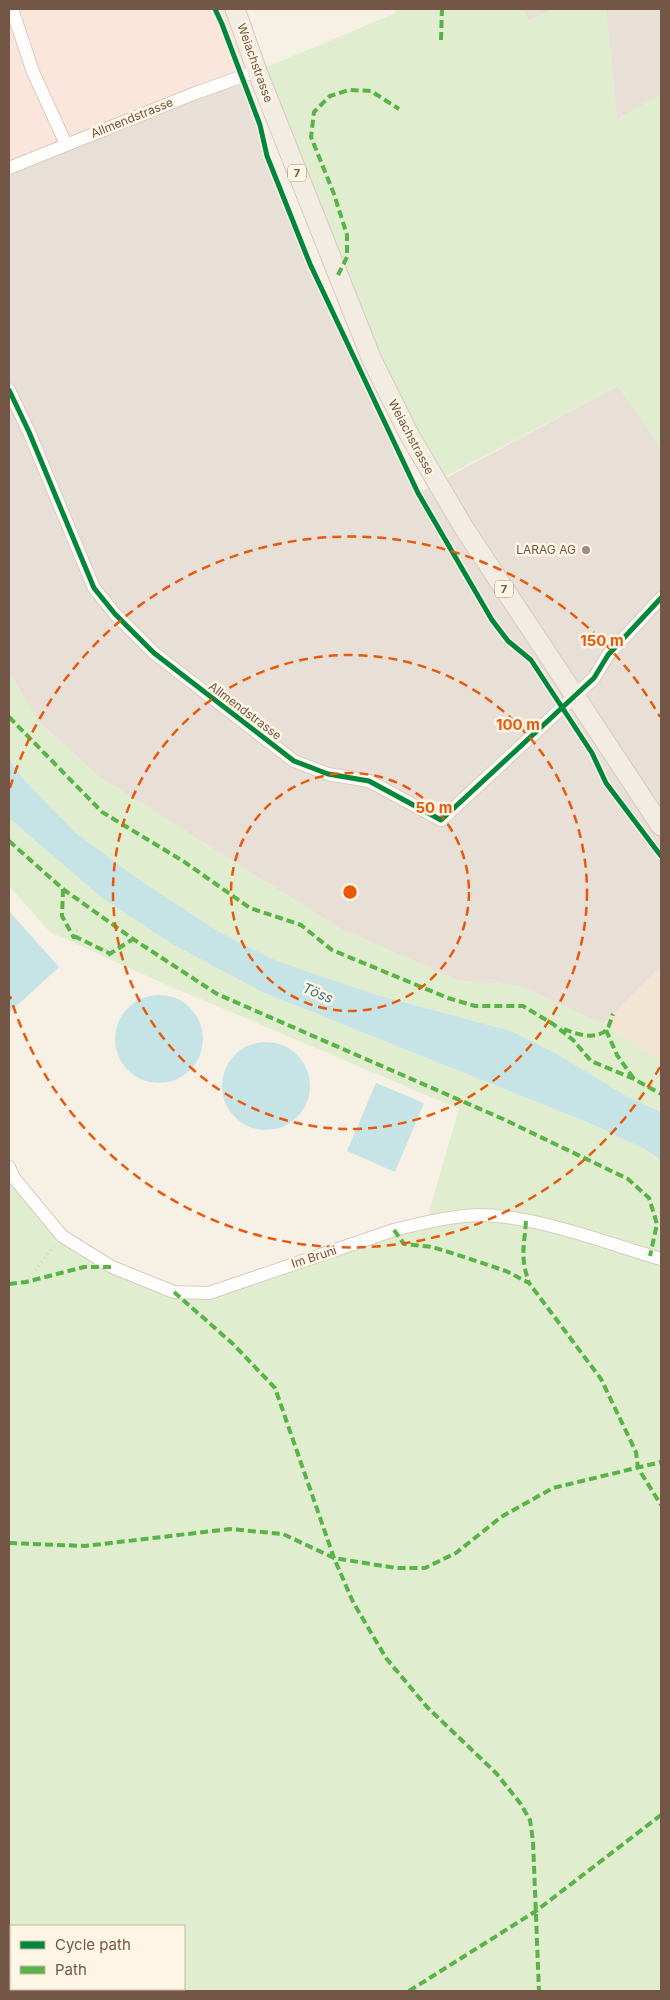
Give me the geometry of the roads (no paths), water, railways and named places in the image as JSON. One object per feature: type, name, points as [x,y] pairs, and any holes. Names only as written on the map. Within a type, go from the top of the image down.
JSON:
[{"type":"main road","name":"Weiachstrasse","points":[[235,9],[257,71],[372,360],[410,436],[464,528],[661,826]]},
{"type":"street","points":[[12,9],[33,72],[66,144]]},
{"type":"street","name":"Allmendstrasse","points":[[9,168],[193,94],[257,71]]},
{"type":"street","name":"Allmendstrasse","points":[[9,390],[29,432],[94,588],[115,614],[154,654],[294,761],[328,774],[369,781],[441,820],[575,695]]},
{"type":"street","points":[[575,695],[594,678],[608,655],[661,598]]},
{"type":"street","name":"Im Bruni","points":[[9,1167],[14,1178],[62,1236],[112,1267],[174,1292],[209,1293],[394,1230],[426,1222],[477,1215],[520,1220],[661,1259]]},
{"type":"water","name":"Töss","points":[[9,759],[27,783],[76,833],[141,881],[221,933],[277,961],[377,995],[511,1031],[557,1054],[628,1097],[661,1112],[661,1160],[645,1149],[587,1122],[262,992],[172,944],[101,897],[9,818]]},
{"type":"water","points":[[9,911],[59,967],[9,1013]]},
{"type":"water","points":[[150,995],[168,995],[184,1002],[196,1014],[203,1030],[203,1048],[196,1064],[184,1076],[168,1083],[150,1083],[134,1076],[122,1064],[115,1048],[115,1030],[122,1014],[134,1002]]},
{"type":"water","points":[[257,1042],[275,1042],[291,1049],[303,1061],[310,1077],[310,1095],[303,1111],[291,1123],[275,1130],[257,1130],[241,1123],[229,1111],[222,1095],[222,1077],[229,1061],[241,1049]]},
{"type":"water","points":[[376,1083],[424,1103],[395,1172],[347,1151]]},
{"type":"place","name":"LARAG AG","points":[[586,550]]}]
